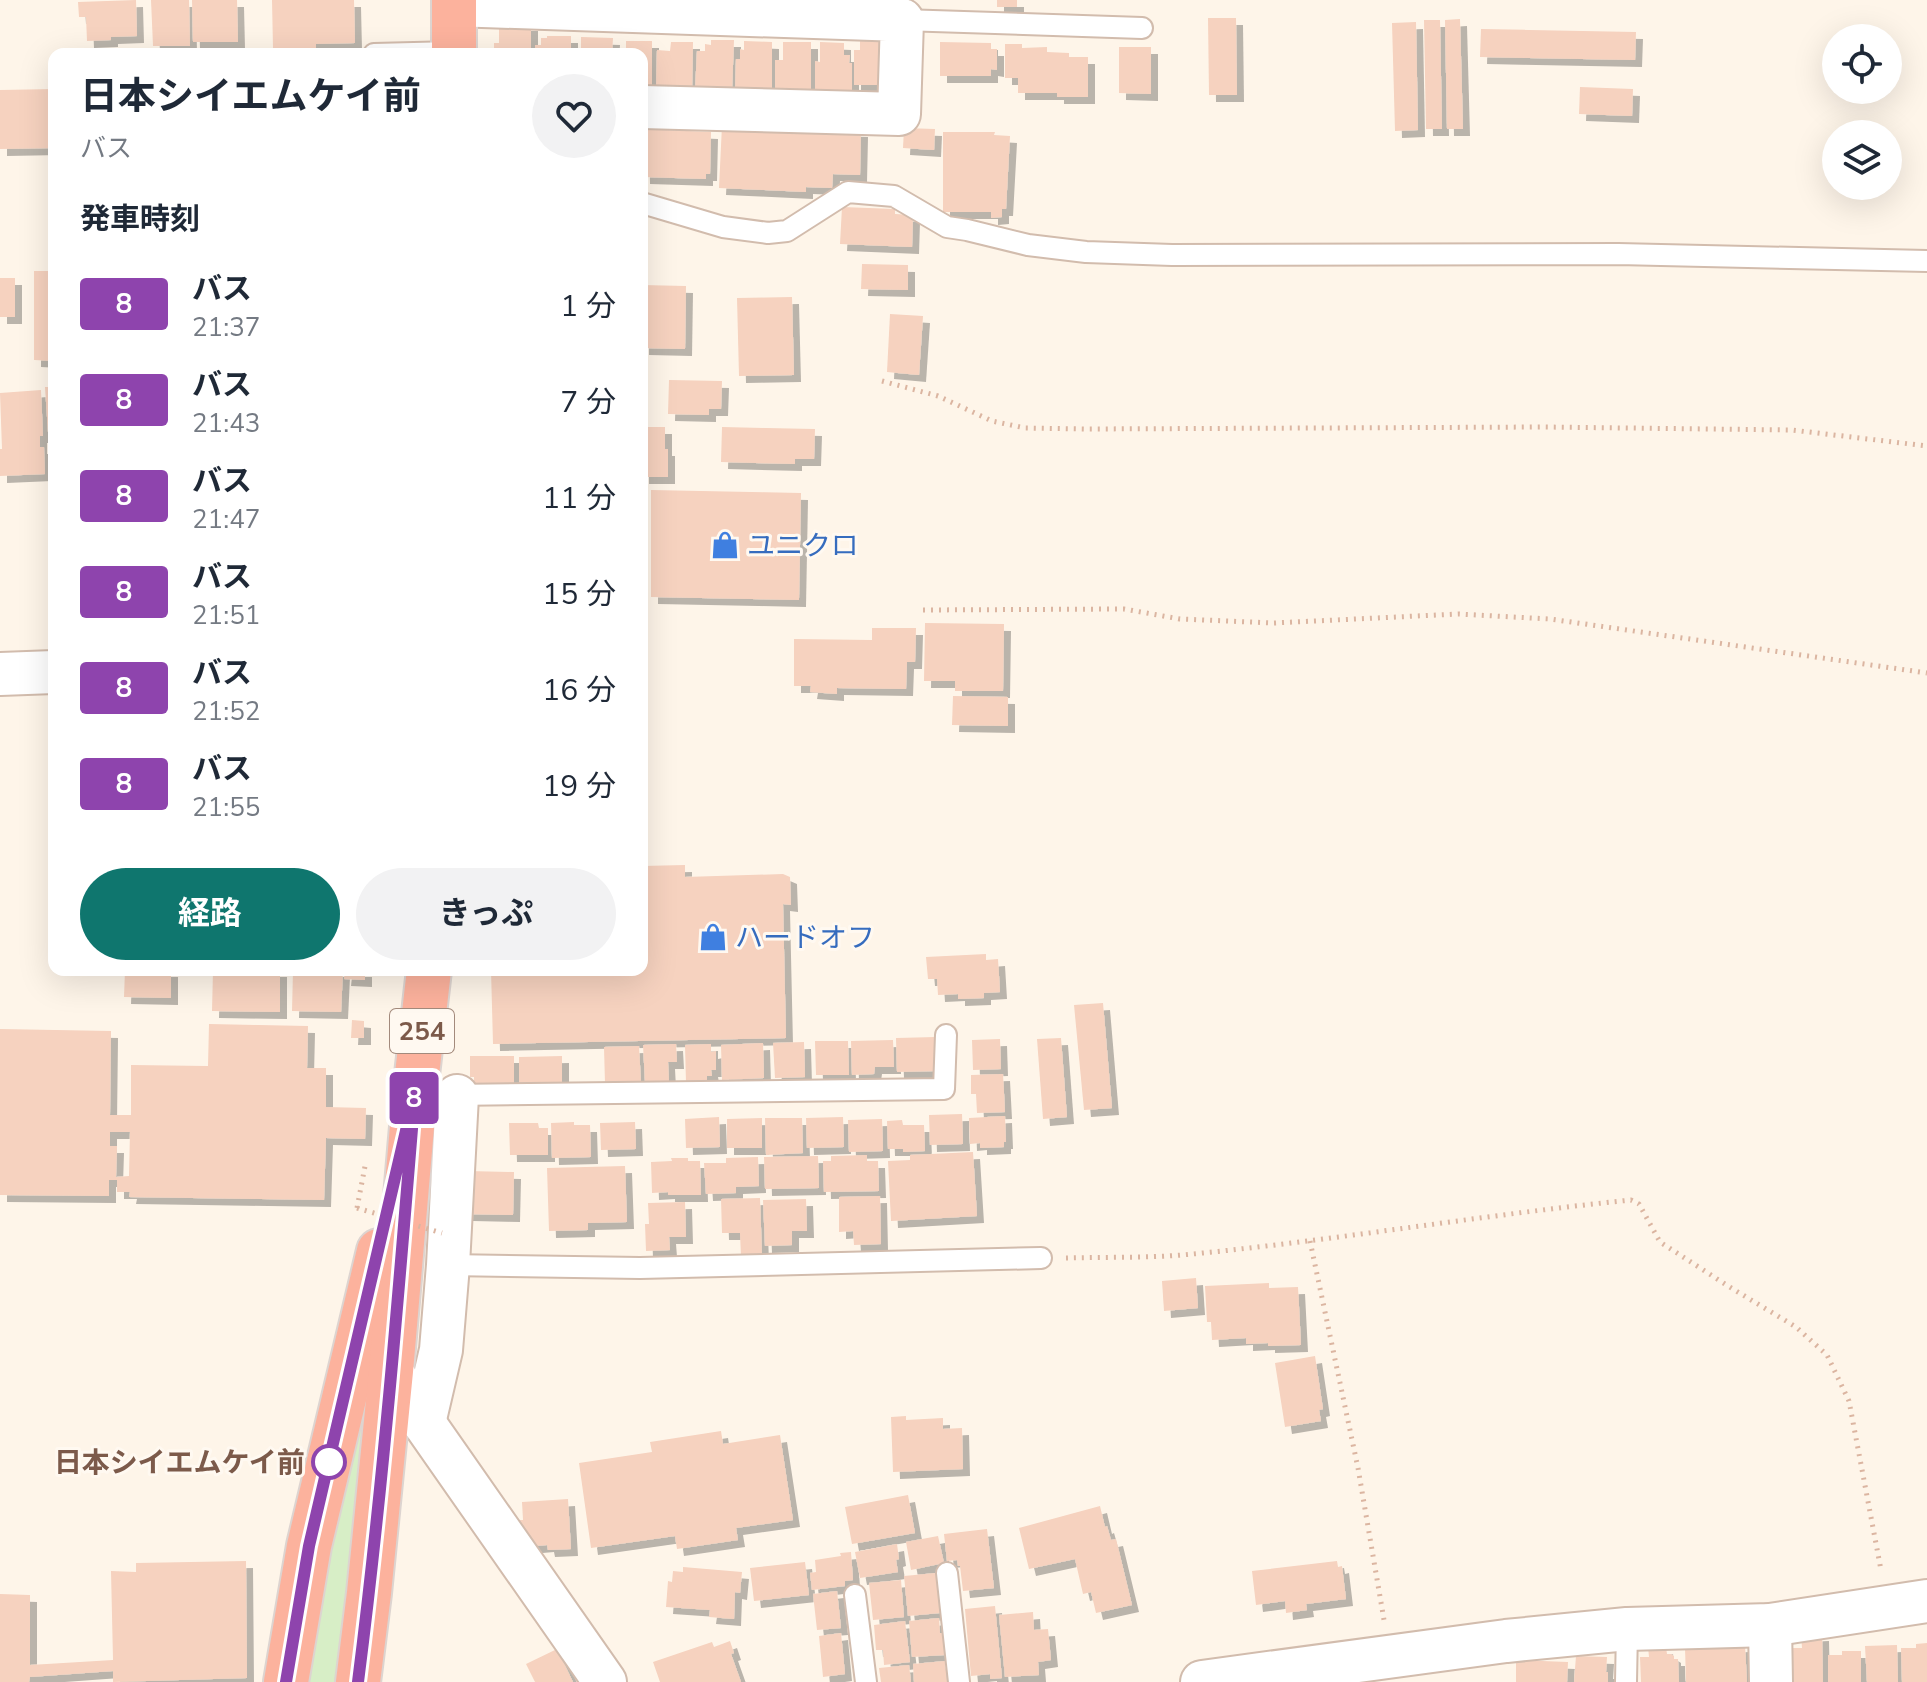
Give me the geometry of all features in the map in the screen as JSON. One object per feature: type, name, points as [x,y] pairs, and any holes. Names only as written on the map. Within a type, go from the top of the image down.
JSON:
[{"type":"highway","points":[[454,3],[454,48]]},
{"type":"highway","name":"254","points":[[358,1682],[391,1371],[436,1094],[429,976]]},
{"type":"highway","name":"254","points":[[286,1682],[309,1546],[436,1094]]},
{"type":"street","points":[[454,3],[902,20],[899,114],[648,107]]},
{"type":"street","points":[[0,674],[48,672]]},
{"type":"street","points":[[424,1423],[441,1350],[445,1249],[436,1094]]},
{"type":"street","points":[[391,1371],[605,1682]]},
{"type":"street","points":[[1205,1682],[1506,1641],[1627,1629],[1770,1625],[1907,1604]]},
{"type":"street","points":[[1770,1625],[1771,1682]]},
{"type":"lane","points":[[902,20],[1142,28]]},
{"type":"lane","points":[[648,205],[723,227],[768,233],[787,231],[848,192],[894,196],[947,227],[1028,245],[1086,252],[1172,255],[1618,254],[1927,261]]},
{"type":"lane","points":[[436,1094],[944,1089],[946,1035]]},
{"type":"lane","points":[[445,1249],[640,1268],[1041,1258]]},
{"type":"lane","points":[[947,1573],[959,1682]]},
{"type":"lane","points":[[855,1595],[866,1682]]},
{"type":"lane","points":[[1626,1682],[1627,1629]]},
{"type":"path","points":[[882,381],[938,396],[992,421],[1025,428],[1792,430],[1927,446]]},
{"type":"path","points":[[923,610],[1124,609],[1180,619],[1274,623],[1458,614],[1550,619],[1927,673]]},
{"type":"path","points":[[1041,1258],[1179,1255],[1631,1200],[1639,1204],[1660,1242],[1796,1327],[1827,1355],[1849,1401],[1907,1604]]},
{"type":"path","points":[[357,1208],[445,1249]]},
{"type":"path","points":[[1310,1241],[1358,1468],[1391,1656]]},
{"type":"green space","points":[[360,1410],[368,1415],[344,1682],[303,1682]]},
{"type":"building","points":[[136,0],[137,36],[87,41],[86,17],[79,17],[78,2]]},
{"type":"building","points":[[151,0],[189,0],[190,46],[153,46]]},
{"type":"building","points":[[192,0],[237,0],[238,42],[193,42]]},
{"type":"building","points":[[272,0],[354,0],[355,43],[316,44],[316,48],[273,48]]},
{"type":"building","points":[[997,0],[1017,0],[1017,7],[997,7]]},
{"type":"building","points":[[1208,18],[1236,18],[1237,95],[1209,95]]},
{"type":"building","points":[[1460,19],[1463,129],[1447,129],[1445,20]]},
{"type":"building","points":[[1424,20],[1440,20],[1442,129],[1426,129]]},
{"type":"building","points":[[1416,22],[1418,130],[1395,131],[1392,23]]},
{"type":"building","points":[[499,24],[531,24],[531,48],[494,48],[494,43],[499,43]]},
{"type":"building","points":[[1481,29],[1636,32],[1635,60],[1480,57]]},
{"type":"building","points":[[860,33],[883,34],[891,85],[854,85],[854,50],[860,50]]},
{"type":"building","points":[[571,36],[571,48],[535,48],[535,45],[541,45],[541,38]]},
{"type":"building","points":[[581,37],[613,38],[612,48],[581,48]]},
{"type":"building","points":[[711,40],[734,40],[732,91],[695,90],[697,51],[705,51],[705,44],[711,45]]},
{"type":"building","points":[[626,41],[652,41],[652,87],[648,87],[648,48],[626,48]]},
{"type":"building","points":[[744,41],[772,42],[772,91],[735,90],[736,59],[740,59],[740,49],[744,50]]},
{"type":"building","points":[[671,42],[693,42],[692,92],[670,91],[666,86],[656,86],[657,50],[670,51]]},
{"type":"building","points":[[783,42],[811,42],[811,92],[775,92],[775,60],[783,60]]},
{"type":"building","points":[[820,42],[844,43],[844,55],[850,55],[849,63],[852,63],[852,93],[815,92],[815,61],[820,62]]},
{"type":"building","points":[[940,42],[991,43],[991,49],[997,49],[997,70],[991,69],[991,76],[940,76]]},
{"type":"building","points":[[1005,44],[1022,44],[1022,48],[1047,47],[1047,52],[1088,57],[1088,97],[1018,93],[1018,78],[1005,78]]},
{"type":"building","points":[[1119,47],[1151,47],[1151,94],[1119,93]]},
{"type":"building","points":[[1580,87],[1633,89],[1632,116],[1579,114]]},
{"type":"building","points":[[48,89],[48,148],[0,149],[0,90]]},
{"type":"building","points":[[722,125],[861,130],[860,175],[833,174],[832,188],[806,187],[806,192],[719,188]]},
{"type":"building","points":[[904,128],[935,129],[934,150],[903,148]]},
{"type":"building","points":[[648,129],[711,132],[710,174],[706,174],[706,179],[648,177]]},
{"type":"building","points":[[943,132],[995,132],[994,135],[1010,136],[1006,209],[1002,209],[1002,217],[991,218],[991,212],[943,212]]},
{"type":"building","points":[[842,207],[895,209],[895,214],[913,215],[912,247],[840,244]]},
{"type":"building","points":[[862,264],[908,265],[908,290],[861,289]]},
{"type":"building","points":[[34,271],[48,271],[48,361],[34,360]]},
{"type":"building","points":[[0,278],[15,278],[15,317],[0,317]]},
{"type":"building","points":[[648,285],[686,286],[685,349],[648,348]]},
{"type":"building","points":[[792,297],[794,375],[739,376],[737,298]]},
{"type":"building","points":[[890,314],[923,316],[919,375],[887,372]]},
{"type":"building","points":[[669,380],[722,381],[721,409],[709,409],[709,415],[668,414]]},
{"type":"building","points":[[45,387],[48,387],[48,432]]},
{"type":"building","points":[[41,390],[43,436],[40,436],[40,447],[44,447],[45,474],[0,476],[0,393]]},
{"type":"building","points":[[648,427],[665,427],[668,477],[648,477]]},
{"type":"building","points":[[722,427],[815,429],[814,459],[795,459],[795,464],[721,462]]},
{"type":"building","name":"ユニクロ","points":[[651,490],[801,493],[799,600],[651,597]]},
{"type":"building","points":[[925,623],[1004,624],[1003,691],[955,691],[955,681],[924,681]]},
{"type":"building","points":[[872,628],[916,628],[915,662],[907,662],[906,689],[837,688],[837,694],[810,692],[811,686],[794,686],[794,639],[872,640]]},
{"type":"building","points":[[953,696],[1008,697],[1008,726],[952,725]]},
{"type":"building","name":"ハードオフ","points":[[685,865],[685,877],[783,874],[790,877],[791,905],[783,904],[786,1038],[493,1044],[491,976],[648,976],[648,866]]},
{"type":"building","points":[[986,954],[986,960],[998,959],[1000,992],[984,993],[984,998],[958,999],[958,994],[938,995],[937,979],[928,979],[926,957]]},
{"type":"building","points":[[125,976],[171,976],[171,998],[124,997]]},
{"type":"building","points":[[213,976],[280,976],[280,1012],[212,1011]]},
{"type":"building","points":[[293,976],[343,976],[341,1012],[292,1011]]},
{"type":"building","points":[[344,976],[365,976],[365,980],[344,979]]},
{"type":"building","points":[[1103,1003],[1112,1108],[1084,1110],[1074,1005]]},
{"type":"building","points":[[352,1020],[364,1021],[364,1038],[351,1038]]},
{"type":"building","points":[[209,1024],[308,1026],[307,1068],[326,1068],[326,1107],[366,1108],[365,1139],[326,1138],[324,1200],[129,1197],[130,1192],[117,1192],[117,1180],[109,1180],[109,1196],[0,1195],[0,1029],[111,1031],[110,1115],[131,1115],[131,1065],[208,1066]],"holes":[[[110,1132],[130,1132],[129,1176],[116,1177],[117,1146],[110,1146]]]},
{"type":"building","points":[[936,1037],[936,1071],[897,1072],[896,1038]]},
{"type":"building","points":[[1061,1038],[1067,1117],[1043,1119],[1037,1039]]},
{"type":"building","points":[[1000,1039],[1001,1069],[973,1070],[972,1040]]},
{"type":"building","points":[[893,1040],[894,1067],[875,1067],[874,1074],[852,1075],[851,1041]]},
{"type":"building","points":[[815,1041],[848,1041],[849,1075],[816,1075]]},
{"type":"building","points":[[804,1042],[805,1077],[775,1078],[773,1043]]},
{"type":"building","points":[[763,1043],[764,1078],[722,1080],[721,1045]]},
{"type":"building","points":[[676,1044],[677,1062],[668,1062],[669,1081],[645,1082],[643,1045]]},
{"type":"building","points":[[711,1044],[711,1052],[716,1051],[716,1070],[711,1070],[712,1076],[707,1076],[707,1082],[686,1083],[685,1045]]},
{"type":"building","points":[[639,1046],[641,1083],[605,1084],[604,1047]]},
{"type":"building","points":[[470,1056],[514,1056],[514,1087],[479,1087],[479,1083],[474,1083],[474,1077],[470,1077]]},
{"type":"building","points":[[562,1056],[562,1083],[519,1086],[519,1057]]},
{"type":"building","points":[[1003,1074],[1005,1112],[977,1113],[976,1094],[971,1094],[971,1075]]},
{"type":"building","points":[[962,1114],[963,1144],[930,1145],[929,1115]]},
{"type":"building","points":[[1005,1116],[1004,1147],[980,1148],[980,1143],[970,1144],[969,1118]]},
{"type":"building","points":[[719,1117],[720,1147],[686,1148],[685,1119]]},
{"type":"building","points":[[843,1117],[844,1147],[807,1148],[806,1118]]},
{"type":"building","points":[[762,1118],[762,1148],[727,1148],[727,1119]]},
{"type":"building","points":[[765,1118],[802,1118],[803,1153],[766,1155]]},
{"type":"building","points":[[882,1119],[883,1151],[849,1152],[848,1120]]},
{"type":"building","points":[[902,1120],[903,1125],[924,1125],[925,1151],[888,1149],[887,1121]]},
{"type":"building","points":[[574,1122],[574,1125],[590,1125],[591,1157],[552,1158],[551,1123]]},
{"type":"building","points":[[635,1122],[636,1149],[601,1150],[600,1123]]},
{"type":"building","points":[[509,1123],[538,1123],[539,1128],[548,1128],[548,1155],[510,1155]]},
{"type":"building","points":[[973,1152],[977,1216],[891,1221],[888,1161],[910,1160],[910,1155]]},
{"type":"building","points":[[867,1155],[867,1161],[878,1161],[879,1191],[824,1192],[823,1161],[831,1161],[831,1156]]},
{"type":"building","points":[[818,1156],[819,1188],[765,1189],[764,1157]]},
{"type":"building","points":[[758,1157],[759,1186],[736,1187],[736,1193],[706,1194],[704,1163],[726,1163],[726,1158]]},
{"type":"building","points":[[671,1158],[700,1161],[701,1195],[652,1193],[651,1162],[672,1161]]},
{"type":"building","points":[[625,1166],[627,1222],[588,1223],[588,1230],[549,1231],[547,1168]]},
{"type":"building","points":[[467,1171],[514,1172],[513,1215],[466,1214]]},
{"type":"building","points":[[880,1196],[881,1244],[854,1245],[853,1231],[839,1232],[839,1197]]},
{"type":"building","points":[[760,1198],[762,1256],[741,1257],[740,1233],[722,1233],[721,1199]]},
{"type":"building","points":[[806,1199],[807,1231],[792,1231],[792,1245],[765,1246],[763,1200]]},
{"type":"building","points":[[685,1202],[686,1237],[669,1237],[670,1250],[646,1251],[648,1203]]},
{"type":"building","points":[[1196,1278],[1198,1308],[1164,1311],[1162,1281]]},
{"type":"building","points":[[1269,1283],[1269,1288],[1298,1287],[1301,1345],[1246,1344],[1246,1338],[1212,1340],[1211,1322],[1207,1322],[1205,1286]]},
{"type":"building","points":[[1315,1356],[1323,1409],[1319,1410],[1321,1421],[1285,1427],[1275,1363]]},
{"type":"building","points":[[906,1416],[906,1420],[943,1418],[943,1429],[962,1428],[963,1469],[893,1472],[891,1417]]},
{"type":"building","points":[[721,1431],[723,1444],[780,1435],[793,1520],[736,1528],[738,1540],[677,1549],[675,1536],[591,1548],[579,1463],[652,1452],[650,1442]]},
{"type":"building","points":[[908,1495],[915,1533],[852,1544],[845,1507]]},
{"type":"building","points":[[568,1499],[571,1549],[548,1550],[547,1545],[524,1547],[517,1520],[523,1520],[522,1502]]},
{"type":"building","points":[[1100,1506],[1111,1540],[1116,1539],[1132,1605],[1096,1613],[1091,1592],[1083,1594],[1075,1559],[1029,1569],[1019,1528]]},
{"type":"building","points":[[987,1529],[994,1588],[963,1591],[957,1560],[947,1561],[944,1534]]},
{"type":"building","points":[[938,1536],[944,1563],[911,1570],[906,1542]]},
{"type":"building","points":[[897,1544],[898,1572],[860,1578],[855,1552]]},
{"type":"building","points":[[851,1552],[853,1580],[845,1581],[845,1586],[812,1590],[810,1573],[816,1572],[815,1560]]},
{"type":"building","points":[[246,1561],[247,1678],[113,1682],[113,1671],[30,1677],[29,1682],[0,1682],[0,1594],[30,1595],[30,1665],[113,1660],[111,1571],[136,1572],[136,1563]]},
{"type":"building","points":[[1337,1561],[1338,1567],[1342,1566],[1346,1599],[1306,1604],[1307,1610],[1286,1613],[1285,1601],[1256,1605],[1252,1571]]},
{"type":"building","points":[[805,1562],[809,1595],[754,1601],[750,1568]]},
{"type":"building","points":[[683,1567],[742,1572],[740,1593],[735,1592],[734,1619],[709,1617],[710,1610],[666,1607],[668,1581],[672,1582],[673,1571],[683,1572]]},
{"type":"building","points":[[936,1573],[940,1613],[908,1616],[904,1576]]},
{"type":"building","points":[[901,1580],[904,1617],[873,1620],[869,1583]]},
{"type":"building","points":[[837,1591],[841,1628],[817,1630],[813,1594]]},
{"type":"building","points":[[995,1606],[1002,1678],[990,1679],[990,1674],[971,1676],[965,1609]]},
{"type":"building","points":[[1033,1612],[1034,1630],[1048,1629],[1051,1660],[1038,1662],[1039,1675],[1005,1677],[999,1615]]},
{"type":"building","points":[[939,1618],[945,1655],[912,1657],[909,1621]]},
{"type":"building","points":[[905,1621],[910,1662],[884,1665],[883,1650],[876,1650],[874,1625]]},
{"type":"building","points":[[841,1633],[845,1674],[823,1677],[819,1636]]},
{"type":"building","points":[[1822,1634],[1823,1682],[1787,1682],[1787,1655],[1792,1655],[1792,1648],[1802,1648],[1801,1635]]},
{"type":"building","points":[[730,1641],[734,1653],[731,1654],[741,1682],[660,1682],[653,1662],[712,1642],[714,1647]]},
{"type":"building","points":[[1927,1643],[1927,1682],[1902,1682],[1901,1648],[1916,1648],[1916,1644]]},
{"type":"building","points":[[1745,1645],[1747,1682],[1686,1682],[1685,1647]]},
{"type":"building","points":[[1897,1645],[1898,1682],[1867,1682],[1865,1646]]},
{"type":"building","points":[[1648,1647],[1666,1647],[1667,1654],[1678,1659],[1679,1682],[1641,1682],[1640,1657],[1649,1657]]},
{"type":"building","points":[[557,1649],[573,1682],[535,1682],[526,1664]]},
{"type":"building","points":[[1842,1651],[1861,1651],[1861,1682],[1828,1682],[1828,1655],[1842,1655]]},
{"type":"building","points":[[1576,1656],[1607,1657],[1608,1682],[1574,1682]]},
{"type":"building","points":[[1516,1660],[1568,1662],[1567,1682],[1516,1682]]},
{"type":"building","points":[[945,1661],[947,1682],[914,1682],[913,1664]]},
{"type":"building","points":[[909,1665],[911,1682],[881,1682],[879,1668]]},
{"type":"bus line","name":"8","points":[[286,1682],[309,1546],[415,1092],[391,1371],[358,1682]]},
{"type":"place","name":"ユニクロ","points":[[725,545]]},
{"type":"place","name":"ハードオフ","points":[[713,937]]},
{"type":"place","name":"日本シイエムケイ前","points":[[329,1462]]}]
